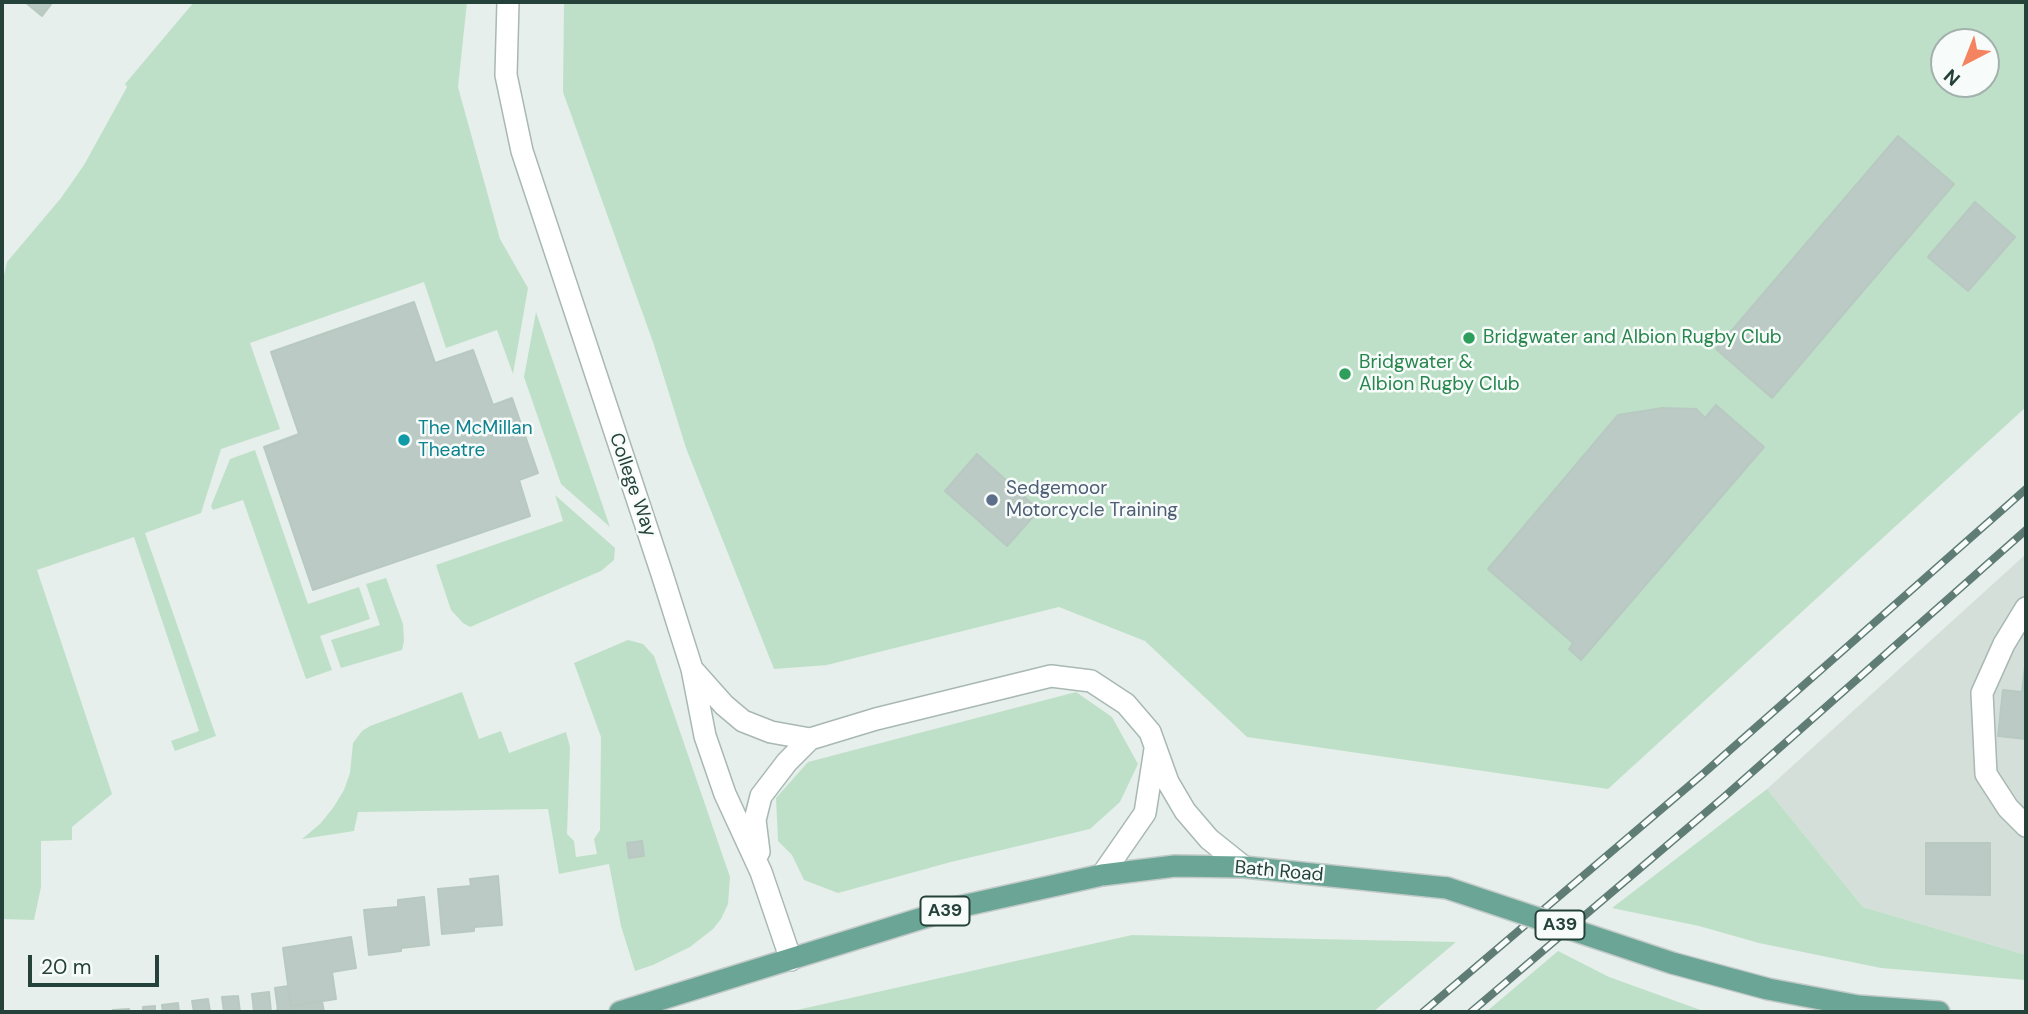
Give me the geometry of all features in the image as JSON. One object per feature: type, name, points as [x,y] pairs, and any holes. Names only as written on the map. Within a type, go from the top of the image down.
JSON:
[{"type":"main road","name":"Bath Road","points":[[620,1012],[958,907],[1102,875],[1175,866],[1244,867],[1447,888],[1672,963],[1768,989],[1858,1006],[1939,1012]]},
{"type":"street","name":"College Way","points":[[508,2],[506,75],[522,151],[692,669],[705,736],[725,794],[761,872],[791,960]]},
{"type":"street","points":[[2026,608],[2004,645],[1982,693],[1986,774],[2008,808],[2026,825]]},
{"type":"street","points":[[692,669],[724,705],[743,721],[771,732],[810,739],[876,719],[1051,676],[1091,681],[1126,704],[1150,732],[1168,782],[1185,811],[1209,839],[1244,867]]},
{"type":"street","points":[[761,872],[755,820],[761,796],[787,762],[810,739]]},
{"type":"street","points":[[1102,875],[1145,813],[1155,747]]},
{"type":"shaded area","points":[[2026,554],[2026,955],[1863,907],[1767,789]]},
{"type":"green space","points":[[194,2],[467,2],[458,87],[500,239],[528,288],[513,374],[497,330],[446,348],[424,282],[250,343],[280,429],[221,449],[201,513],[145,533],[216,736],[175,751],[171,741],[199,731],[134,537],[37,570],[112,794],[72,827],[72,840],[41,841],[41,887],[34,920],[2,919],[2,284],[7,262],[61,198],[84,165],[127,87],[125,84]]},
{"type":"green space","name":"Bridgwater & Albion Rugby Club","points":[[564,2],[2026,2],[2026,407],[1608,789],[1247,737],[1145,641],[1059,607],[827,665],[774,669],[686,448],[653,342],[563,92]]},
{"type":"green space","points":[[536,312],[610,527],[561,484],[524,377]]},
{"type":"green space","points":[[255,450],[308,604],[359,587],[370,619],[320,636],[332,670],[306,679],[243,500],[213,510],[211,506],[230,459]]},
{"type":"green space","points":[[555,495],[615,548],[614,560],[601,571],[470,627],[463,623],[451,610],[436,565],[563,521]]},
{"type":"green space","points":[[386,578],[403,624],[402,650],[341,668],[331,640],[380,625],[366,584]]},
{"type":"green space","points":[[628,640],[643,644],[654,656],[730,877],[728,904],[721,919],[690,947],[635,971],[621,926],[609,864],[559,874],[548,809],[358,812],[354,831],[302,839],[320,824],[344,790],[350,773],[353,743],[362,731],[462,692],[479,739],[501,731],[509,753],[566,732],[570,747],[567,834],[574,841],[576,857],[597,854],[594,839],[600,830],[601,737],[574,663]]},
{"type":"green space","points":[[1076,692],[1112,717],[1138,764],[1120,802],[1090,829],[951,862],[838,893],[804,880],[792,855],[778,841],[776,798],[808,762]]},
{"type":"green space","points":[[1767,789],[1863,907],[2026,955],[2026,980],[1881,968],[1759,943],[1699,926],[1612,908]]},
{"type":"green space","points":[[1132,935],[1456,942],[1373,1012],[788,1012]]},
{"type":"green space","points":[[1558,951],[1609,977],[1706,1012],[1486,1012]]},
{"type":"building","points":[[25,2],[50,2],[52,3],[42,16]]},
{"type":"building","points":[[1898,136],[1954,184],[1772,398],[1716,349]]},
{"type":"building","points":[[1975,202],[2015,237],[1968,291],[1928,257]]},
{"type":"building","name":"The McMillan Theatre","points":[[414,302],[435,363],[473,350],[493,405],[512,398],[538,473],[519,480],[530,516],[313,590],[264,447],[299,434],[271,352]]},
{"type":"building","points":[[1716,405],[1764,447],[1581,660],[1569,649],[1573,643],[1488,569],[1618,415],[1662,408],[1696,409],[1705,418]]},
{"type":"building","name":"Sedgemoor Motorcycle Training","points":[[977,454],[1039,510],[1007,546],[945,491]]},
{"type":"building","points":[[2026,658],[2026,739],[1998,736],[2003,690],[2022,692]]},
{"type":"building","points":[[642,841],[644,856],[629,858],[627,843]]},
{"type":"building","points":[[1926,843],[1990,843],[1990,895],[1926,894]]},
{"type":"building","points":[[498,876],[502,925],[474,927],[474,931],[442,934],[438,889],[471,886],[470,879]]},
{"type":"building","points":[[424,897],[429,945],[369,955],[364,910],[398,907],[398,900]]},
{"type":"building","points":[[351,937],[356,968],[332,972],[336,999],[291,1006],[283,948]]},
{"type":"building","points":[[288,986],[292,1012],[271,1012],[278,1010],[275,988]]},
{"type":"building","points":[[269,992],[271,1012],[254,1012],[252,994]]},
{"type":"building","points":[[238,996],[240,1012],[224,1012],[222,997]]},
{"type":"building","points":[[208,999],[210,1012],[194,1012],[192,1001]]},
{"type":"building","points":[[322,1001],[324,1012],[292,1012],[291,1006]]},
{"type":"building","points":[[178,1003],[179,1012],[163,1012],[162,1005]]},
{"type":"building","points":[[155,1006],[155,1012],[143,1012],[143,1007]]},
{"type":"building","points":[[129,1009],[129,1012],[113,1012],[113,1010]]},
{"type":"railway","points":[[1423,1012],[1704,773],[2026,489]]},
{"type":"railway","points":[[1471,1012],[1724,797],[2026,530]]},
{"type":"place","name":"Bridgwater and Albion Rugby Club","points":[[1469,338]]},
{"type":"place","name":"Bridgwater & Albion Rugby Club","points":[[1345,374]]},
{"type":"place","name":"The McMillan Theatre","points":[[404,440]]},
{"type":"place","name":"Sedgemoor Motorcycle Training","points":[[992,500]]}]
